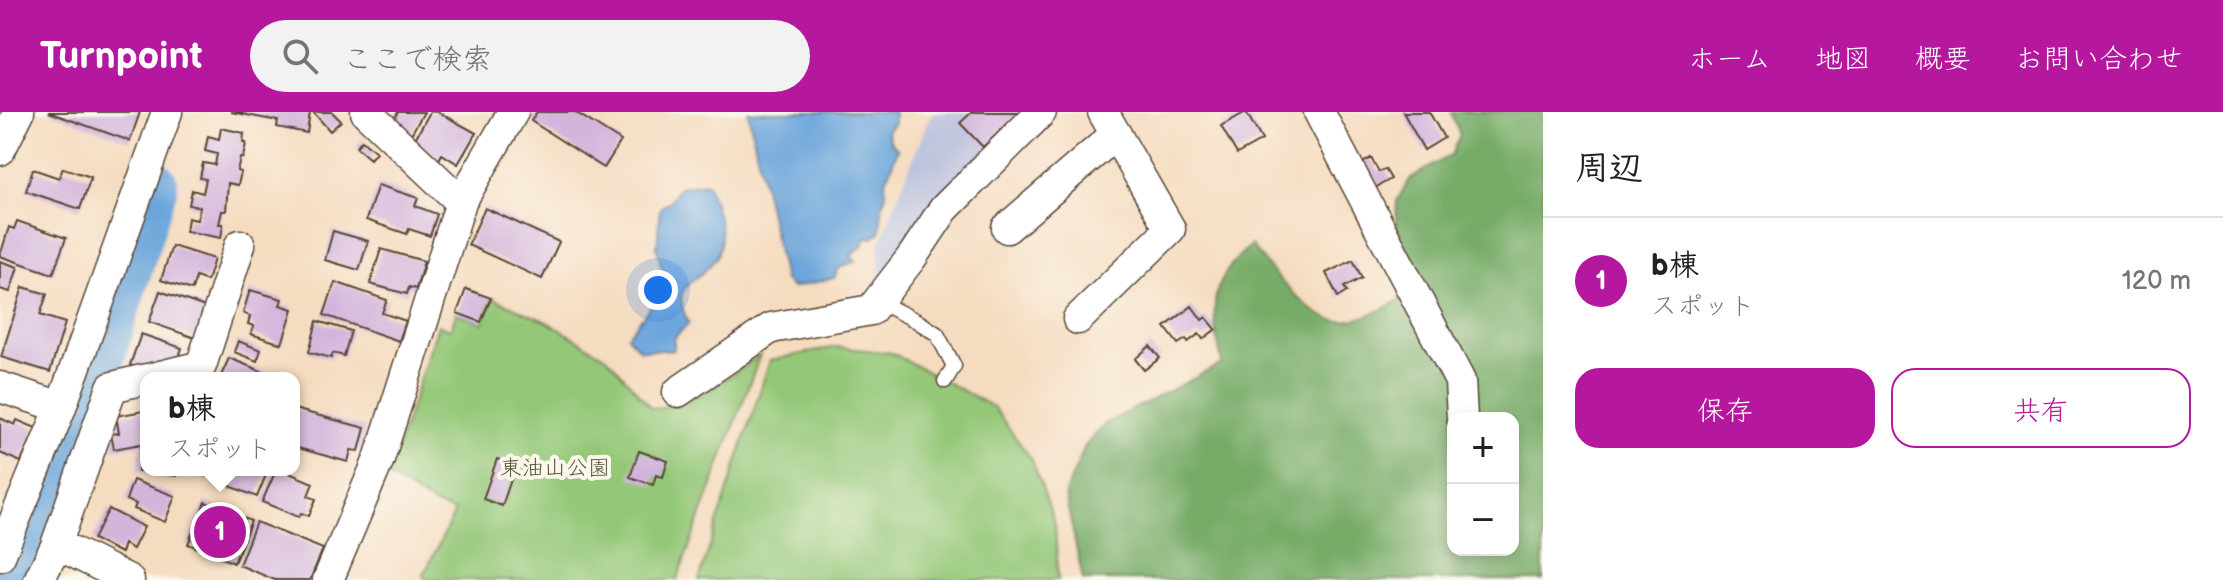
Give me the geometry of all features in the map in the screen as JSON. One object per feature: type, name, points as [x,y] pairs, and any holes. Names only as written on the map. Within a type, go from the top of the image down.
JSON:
[{"type":"street","points":[[0,150],[19,112]]},
{"type":"street","points":[[129,580],[52,549],[7,543],[61,407],[167,112]]},
{"type":"street","points":[[366,112],[461,202]]},
{"type":"street","points":[[328,580],[379,459],[461,202],[513,112]]},
{"type":"street","points":[[678,392],[771,328],[871,310],[944,209],[1041,112]]},
{"type":"street","points":[[1319,112],[1460,381],[1462,412]]},
{"type":"street","points":[[1007,228],[1109,123],[1170,229],[1078,319]]},
{"type":"street","points":[[177,372],[201,366],[240,245]]},
{"type":"street","points":[[39,580],[112,387],[140,381]]},
{"type":"street","points":[[0,387],[61,407]]},
{"type":"lane","points":[[877,301],[937,334],[954,366],[945,381]]},
{"type":"shaded area","points":[[934,112],[1026,112],[880,279],[879,245]]},
{"type":"green space","points":[[1451,112],[1543,112],[1543,580],[1083,580],[1065,494],[1085,446],[1106,423],[1222,364],[1216,328],[1216,299],[1226,272],[1236,259],[1251,245],[1292,292],[1317,313],[1330,319],[1357,319],[1379,311],[1400,300],[1405,260],[1396,223],[1397,200],[1411,178],[1451,155],[1460,135]]},
{"type":"green space","name":"東油山公園","points":[[493,298],[547,322],[608,358],[651,408],[681,403],[695,397],[760,355],[677,580],[427,580],[423,576],[455,512],[435,505],[388,476],[438,325],[451,329],[456,313],[483,323]]},
{"type":"green space","points":[[836,347],[892,353],[993,407],[1032,460],[1055,524],[1058,580],[699,580],[770,360]]},
{"type":"water","points":[[748,112],[894,112],[894,123],[887,131],[890,141],[898,149],[885,183],[880,232],[873,238],[866,237],[863,245],[851,256],[856,261],[839,268],[834,278],[792,288],[784,280]]},
{"type":"water","points":[[707,183],[720,229],[721,239],[716,257],[683,291],[681,299],[689,323],[674,338],[674,350],[640,350],[627,336],[653,304],[664,277],[657,248],[660,208],[670,201],[679,187]]},
{"type":"building","points":[[48,112],[140,112],[130,141]]},
{"type":"building","points":[[231,112],[310,112],[307,133],[277,127],[278,121]]},
{"type":"building","points":[[313,112],[332,112],[341,121],[330,131]]},
{"type":"building","points":[[398,112],[424,112],[410,136],[391,125]]},
{"type":"building","points":[[430,112],[438,112],[476,133],[458,164],[442,154],[439,160],[412,144]]},
{"type":"building","points":[[537,112],[575,112],[621,141],[604,168],[531,121]]},
{"type":"building","points":[[972,112],[1021,112],[983,147],[960,123]]},
{"type":"building","points":[[1246,112],[1262,140],[1237,154],[1221,126]]},
{"type":"building","points":[[1403,112],[1429,112],[1444,138],[1424,150]]},
{"type":"building","points":[[221,128],[244,133],[243,143],[246,143],[237,171],[241,172],[238,185],[228,183],[226,211],[222,211],[219,224],[223,224],[221,238],[186,231],[188,218],[197,220],[200,207],[189,205],[192,190],[203,193],[206,179],[200,178],[203,163],[215,165],[217,154],[205,151],[208,136],[219,139]]},
{"type":"building","points":[[362,140],[376,152],[370,159],[356,147]]},
{"type":"building","points":[[1371,158],[1379,172],[1385,169],[1391,179],[1373,189],[1358,166]]},
{"type":"building","points":[[63,168],[91,177],[80,209],[26,191],[33,169],[59,178]]},
{"type":"building","points":[[378,185],[418,198],[415,206],[437,214],[430,236],[409,229],[407,234],[366,220]]},
{"type":"building","points":[[485,208],[559,242],[542,279],[468,245]]},
{"type":"building","points":[[17,221],[66,238],[53,274],[0,256],[9,227],[14,229]]},
{"type":"building","points":[[333,231],[368,241],[359,270],[325,260]]},
{"type":"building","points":[[172,246],[214,259],[207,281],[196,277],[192,290],[161,280]]},
{"type":"building","points":[[381,249],[424,261],[416,289],[409,287],[407,294],[370,284]]},
{"type":"building","points":[[1353,260],[1362,278],[1344,287],[1347,292],[1338,297],[1326,273]]},
{"type":"building","points":[[0,261],[18,267],[10,292],[0,289]]},
{"type":"building","points":[[335,282],[387,300],[382,313],[406,321],[399,341],[324,315]]},
{"type":"building","points":[[23,287],[47,294],[40,315],[65,323],[50,372],[1,357]]},
{"type":"building","points":[[466,289],[491,298],[481,322],[457,313]]},
{"type":"building","points":[[250,290],[282,299],[280,305],[293,309],[282,344],[251,334],[254,326],[248,324],[250,316],[243,313]]},
{"type":"building","points":[[160,291],[205,307],[198,339],[149,322]]},
{"type":"building","points":[[1192,306],[1202,320],[1206,317],[1216,329],[1203,339],[1199,334],[1188,342],[1186,339],[1178,344],[1165,327]]},
{"type":"building","points":[[317,321],[351,331],[344,356],[333,353],[331,358],[309,352]]},
{"type":"building","points":[[141,334],[182,348],[176,365],[160,360],[157,369],[147,371],[130,365]]},
{"type":"building","points":[[238,341],[261,350],[257,361],[234,352]]},
{"type":"building","points":[[1150,346],[1160,358],[1144,370],[1135,359]]},
{"type":"building","points":[[229,358],[263,372],[223,372]]},
{"type":"building","points":[[300,411],[365,428],[359,451],[351,450],[348,462],[300,449]]},
{"type":"building","points":[[140,412],[140,444],[114,449],[111,434],[119,433],[116,416]]},
{"type":"building","points":[[0,418],[15,425],[17,420],[36,428],[21,462],[0,453]]},
{"type":"building","points":[[639,451],[668,461],[663,477],[656,475],[653,485],[630,477]]},
{"type":"building","points":[[497,459],[516,465],[502,506],[483,499]]},
{"type":"building","points":[[205,476],[266,476],[257,497]]},
{"type":"building","points":[[273,476],[296,476],[313,483],[308,496],[316,499],[309,516],[301,513],[299,517],[262,502]]},
{"type":"building","points":[[133,480],[175,496],[165,522],[134,509],[136,504],[126,500]]},
{"type":"building","points":[[205,502],[251,521],[234,563],[188,544]]},
{"type":"building","points":[[109,509],[144,527],[133,549],[124,544],[121,553],[93,539]]},
{"type":"building","points":[[256,522],[323,549],[310,580],[275,580],[239,565]]},
{"type":"waterway","points":[[12,580],[48,505],[76,434],[153,185]]},
{"type":"place","name":"b棟","points":[[220,532]]}]
